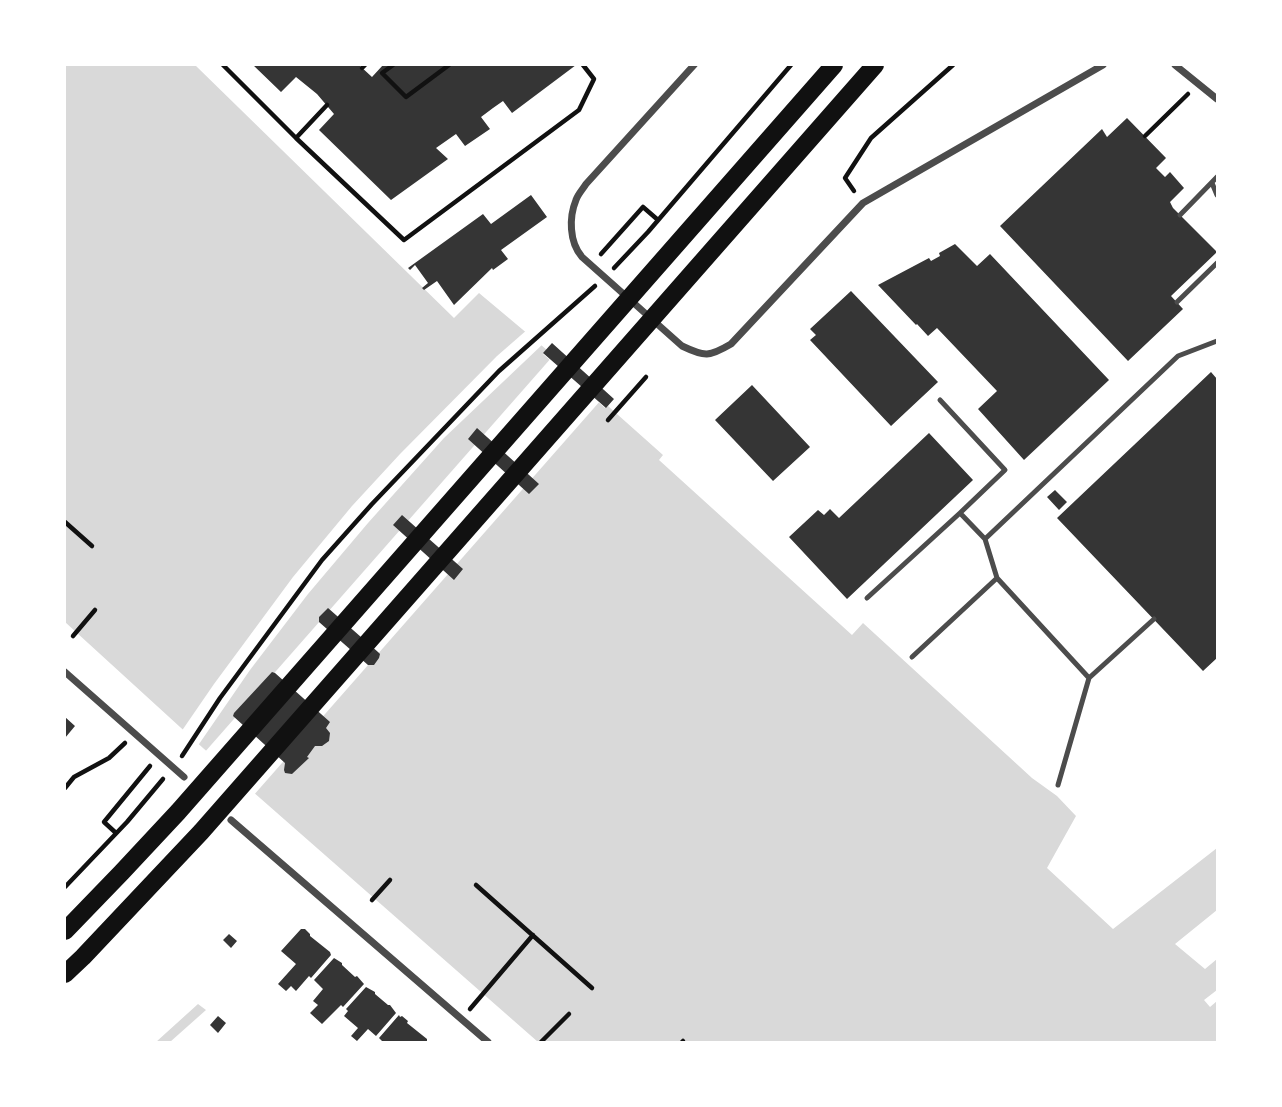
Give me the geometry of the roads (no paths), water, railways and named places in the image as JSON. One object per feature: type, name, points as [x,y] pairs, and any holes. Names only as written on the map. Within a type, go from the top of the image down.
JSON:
[{"type":"main road","points":[[65,931],[178,812],[834,65]]},
{"type":"main road","points":[[65,974],[201,832],[875,65]]},
{"type":"street","points":[[694,65],[586,184],[576,199],[571,235],[576,251],[582,257],[682,346],[700,354],[716,353],[731,344],[863,203],[1103,65]]},
{"type":"street","points":[[1175,65],[1217,99]]},
{"type":"street","points":[[65,672],[184,778]]},
{"type":"street","points":[[231,820],[488,1042]]},
{"type":"lane","points":[[1180,215],[1217,177]]},
{"type":"lane","points":[[1212,183],[1217,195]]},
{"type":"lane","points":[[1177,302],[1217,263]]},
{"type":"lane","points":[[985,538],[1178,356],[1217,341]]},
{"type":"lane","points":[[867,598],[1005,470],[940,400]]},
{"type":"lane","points":[[960,513],[985,538],[997,578],[1089,678]]},
{"type":"lane","points":[[912,657],[997,578]]},
{"type":"lane","points":[[1058,785],[1089,678],[1154,619]]}]
